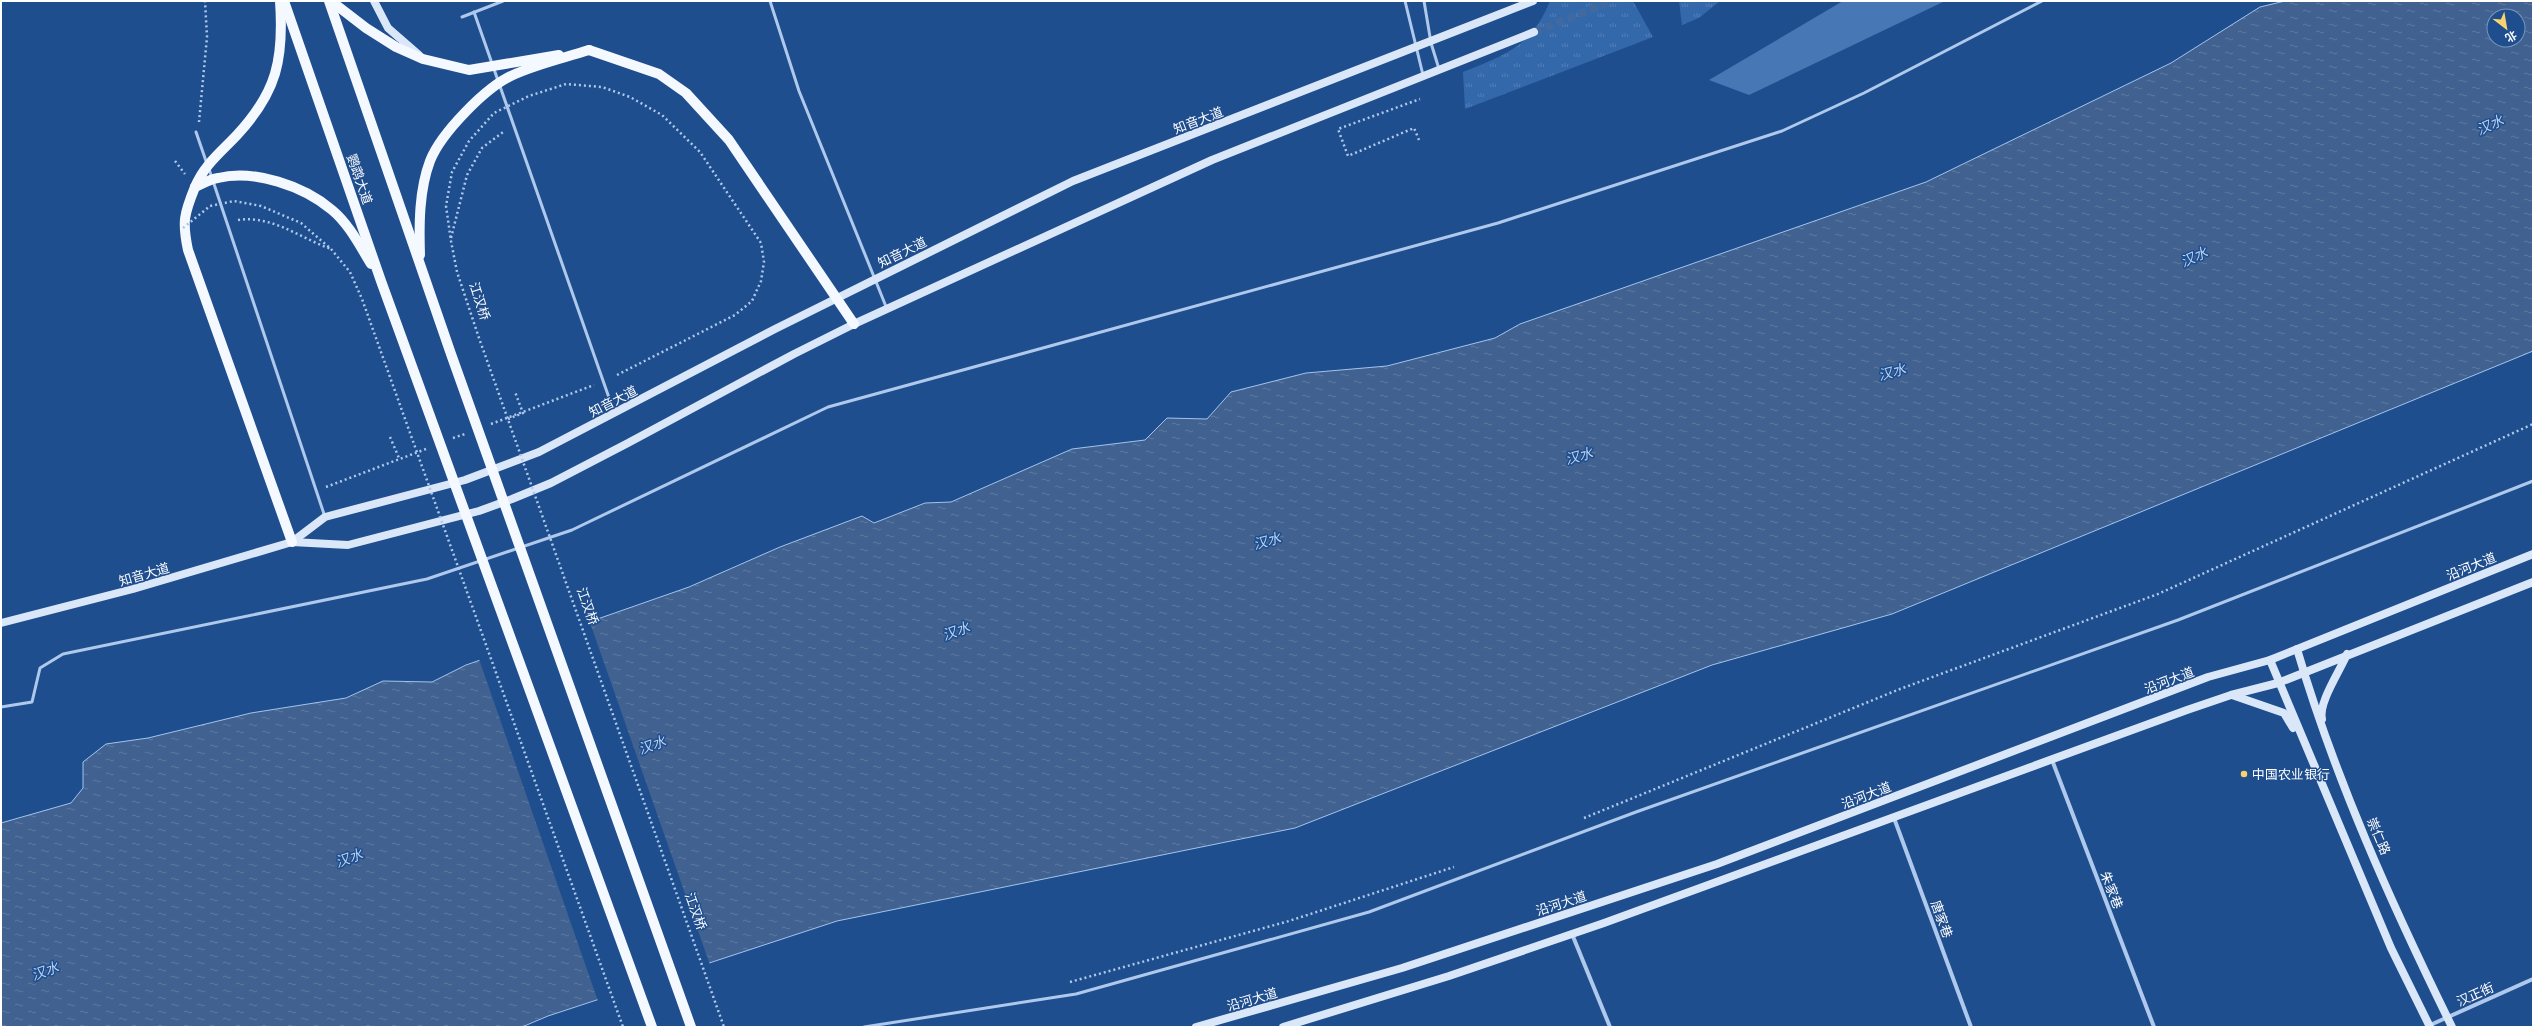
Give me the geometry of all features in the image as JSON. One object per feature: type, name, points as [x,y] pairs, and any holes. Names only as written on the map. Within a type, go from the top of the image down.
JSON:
[{"type":"main road","points":[[280,1],[282,37],[276,77],[256,114],[201,173],[186,207],[183,228],[188,250],[292,542]]},
{"type":"main road","name":"鹦鹉大道","points":[[284,1],[381,281],[652,1027]]},
{"type":"main road","points":[[330,1],[366,28],[396,47],[423,59],[469,70],[589,50],[658,74],[686,93],[729,140],[854,324]]},
{"type":"main road","points":[[330,1],[451,354],[691,1027]]},
{"type":"main road","points":[[374,1],[388,28],[423,59]]},
{"type":"main road","name":"知音大道","points":[[292,542],[325,517],[465,480],[539,452],[615,414],[836,298],[1073,181],[1432,43],[1533,1]]},
{"type":"main road","name":"知音大道","points":[[1,623],[133,590],[292,542],[348,545],[479,511],[512,499],[551,483],[854,324],[1212,160],[1534,32]]},
{"type":"main road","points":[[420,265],[419,229],[422,200],[430,161],[452,127],[477,100],[512,75],[589,50]]},
{"type":"main road","points":[[195,187],[217,178],[237,175],[276,180],[310,196],[332,210],[350,231],[381,281]]},
{"type":"main road","name":"沿河大道","points":[[1196,1027],[1402,968],[1717,864],[2208,677],[2270,660],[2533,554]]},
{"type":"main road","points":[[1283,1027],[1449,976],[1572,934],[2231,695],[2278,684],[2347,654],[2533,582]]},
{"type":"main road","name":"崇仁路","points":[[2298,649],[2328,747],[2410,939],[2452,1027]]},
{"type":"main road","points":[[2328,747],[2321,714],[2325,698],[2347,654]]},
{"type":"main road","points":[[2270,660],[2278,684],[2391,948],[2428,1027]]},
{"type":"main road","points":[[2231,695],[2284,713],[2310,756]]},
{"type":"street","name":"朱家巷","points":[[2052,760],[2154,1027]]},
{"type":"street","name":"唐家巷","points":[[1893,817],[1971,1027]]},
{"type":"street","points":[[1572,934],[1610,1027]]},
{"type":"street","name":"汉正街","points":[[2428,1027],[2533,979]]},
{"type":"lane","points":[[462,17],[503,1]]},
{"type":"lane","points":[[770,1],[799,91],[887,309]]},
{"type":"lane","points":[[1405,1],[1423,75]]},
{"type":"lane","points":[[1424,1],[1432,43],[1439,69]]},
{"type":"lane","points":[[1,707],[32,702],[40,668],[63,654],[427,579],[572,530],[828,407],[1498,223],[1782,131],[1864,93],[2042,1]]},
{"type":"lane","points":[[474,12],[615,414]]},
{"type":"lane","points":[[196,132],[325,517]]},
{"type":"lane","points":[[864,1027],[1076,994],[1369,912],[1636,812],[2178,620],[2533,481]]},
{"type":"path","points":[[196,132],[200,116],[207,37],[205,1]]},
{"type":"path","name":"江汉桥","points":[[617,375],[735,314],[752,301],[761,281],[764,262],[761,243],[700,152],[662,115],[630,97],[602,87],[566,84],[529,96],[494,113],[469,141],[452,172],[446,206],[451,241],[457,272],[508,419],[724,1027]]},
{"type":"path","points":[[1419,140],[1414,128],[1348,156],[1338,130],[1420,99]]},
{"type":"path","points":[[451,241],[467,175],[482,148],[503,132]]},
{"type":"path","points":[[183,228],[210,206],[234,201],[261,206],[301,222],[331,249],[350,272],[362,299],[623,1027]]},
{"type":"path","points":[[226,222],[249,218],[286,227],[310,242],[331,249]]},
{"type":"path","points":[[508,419],[523,413],[515,392]]},
{"type":"path","points":[[1582,819],[1900,689],[2158,594],[2533,424]]},
{"type":"path","points":[[390,437],[398,459],[416,452]]},
{"type":"path","points":[[1067,983],[1289,921],[1455,866]]},
{"type":"green space","points":[[1550,1],[1633,1],[1653,37],[1465,109],[1463,72],[1504,54],[1526,39],[1535,29]]},
{"type":"green space","points":[[1679,1],[1720,1],[1699,18],[1682,25]]},
{"type":"water","name":"汉水","points":[[2285,1],[2533,1],[2533,351],[1892,614],[1712,665],[1295,828],[837,921],[548,1016],[522,1027],[1,1027],[1,823],[71,803],[83,788],[83,762],[106,744],[148,738],[251,713],[346,698],[383,681],[432,682],[466,665],[689,587],[780,547],[862,516],[874,523],[925,503],[951,502],[1072,449],[1145,440],[1167,418],[1207,419],[1231,392],[1306,373],[1387,366],[1495,338],[1520,324],[1926,182],[2171,63],[2260,7]]},
{"type":"pier","points":[[589,620],[710,965],[598,1001],[479,659]]},
{"type":"building","points":[[1843,1],[1945,1],[1749,95],[1709,80]]},
{"type":"tunnel","points":[[1534,32],[1612,1]]},
{"type":"place","name":"中国农业银行","points":[[2244,774]]}]
